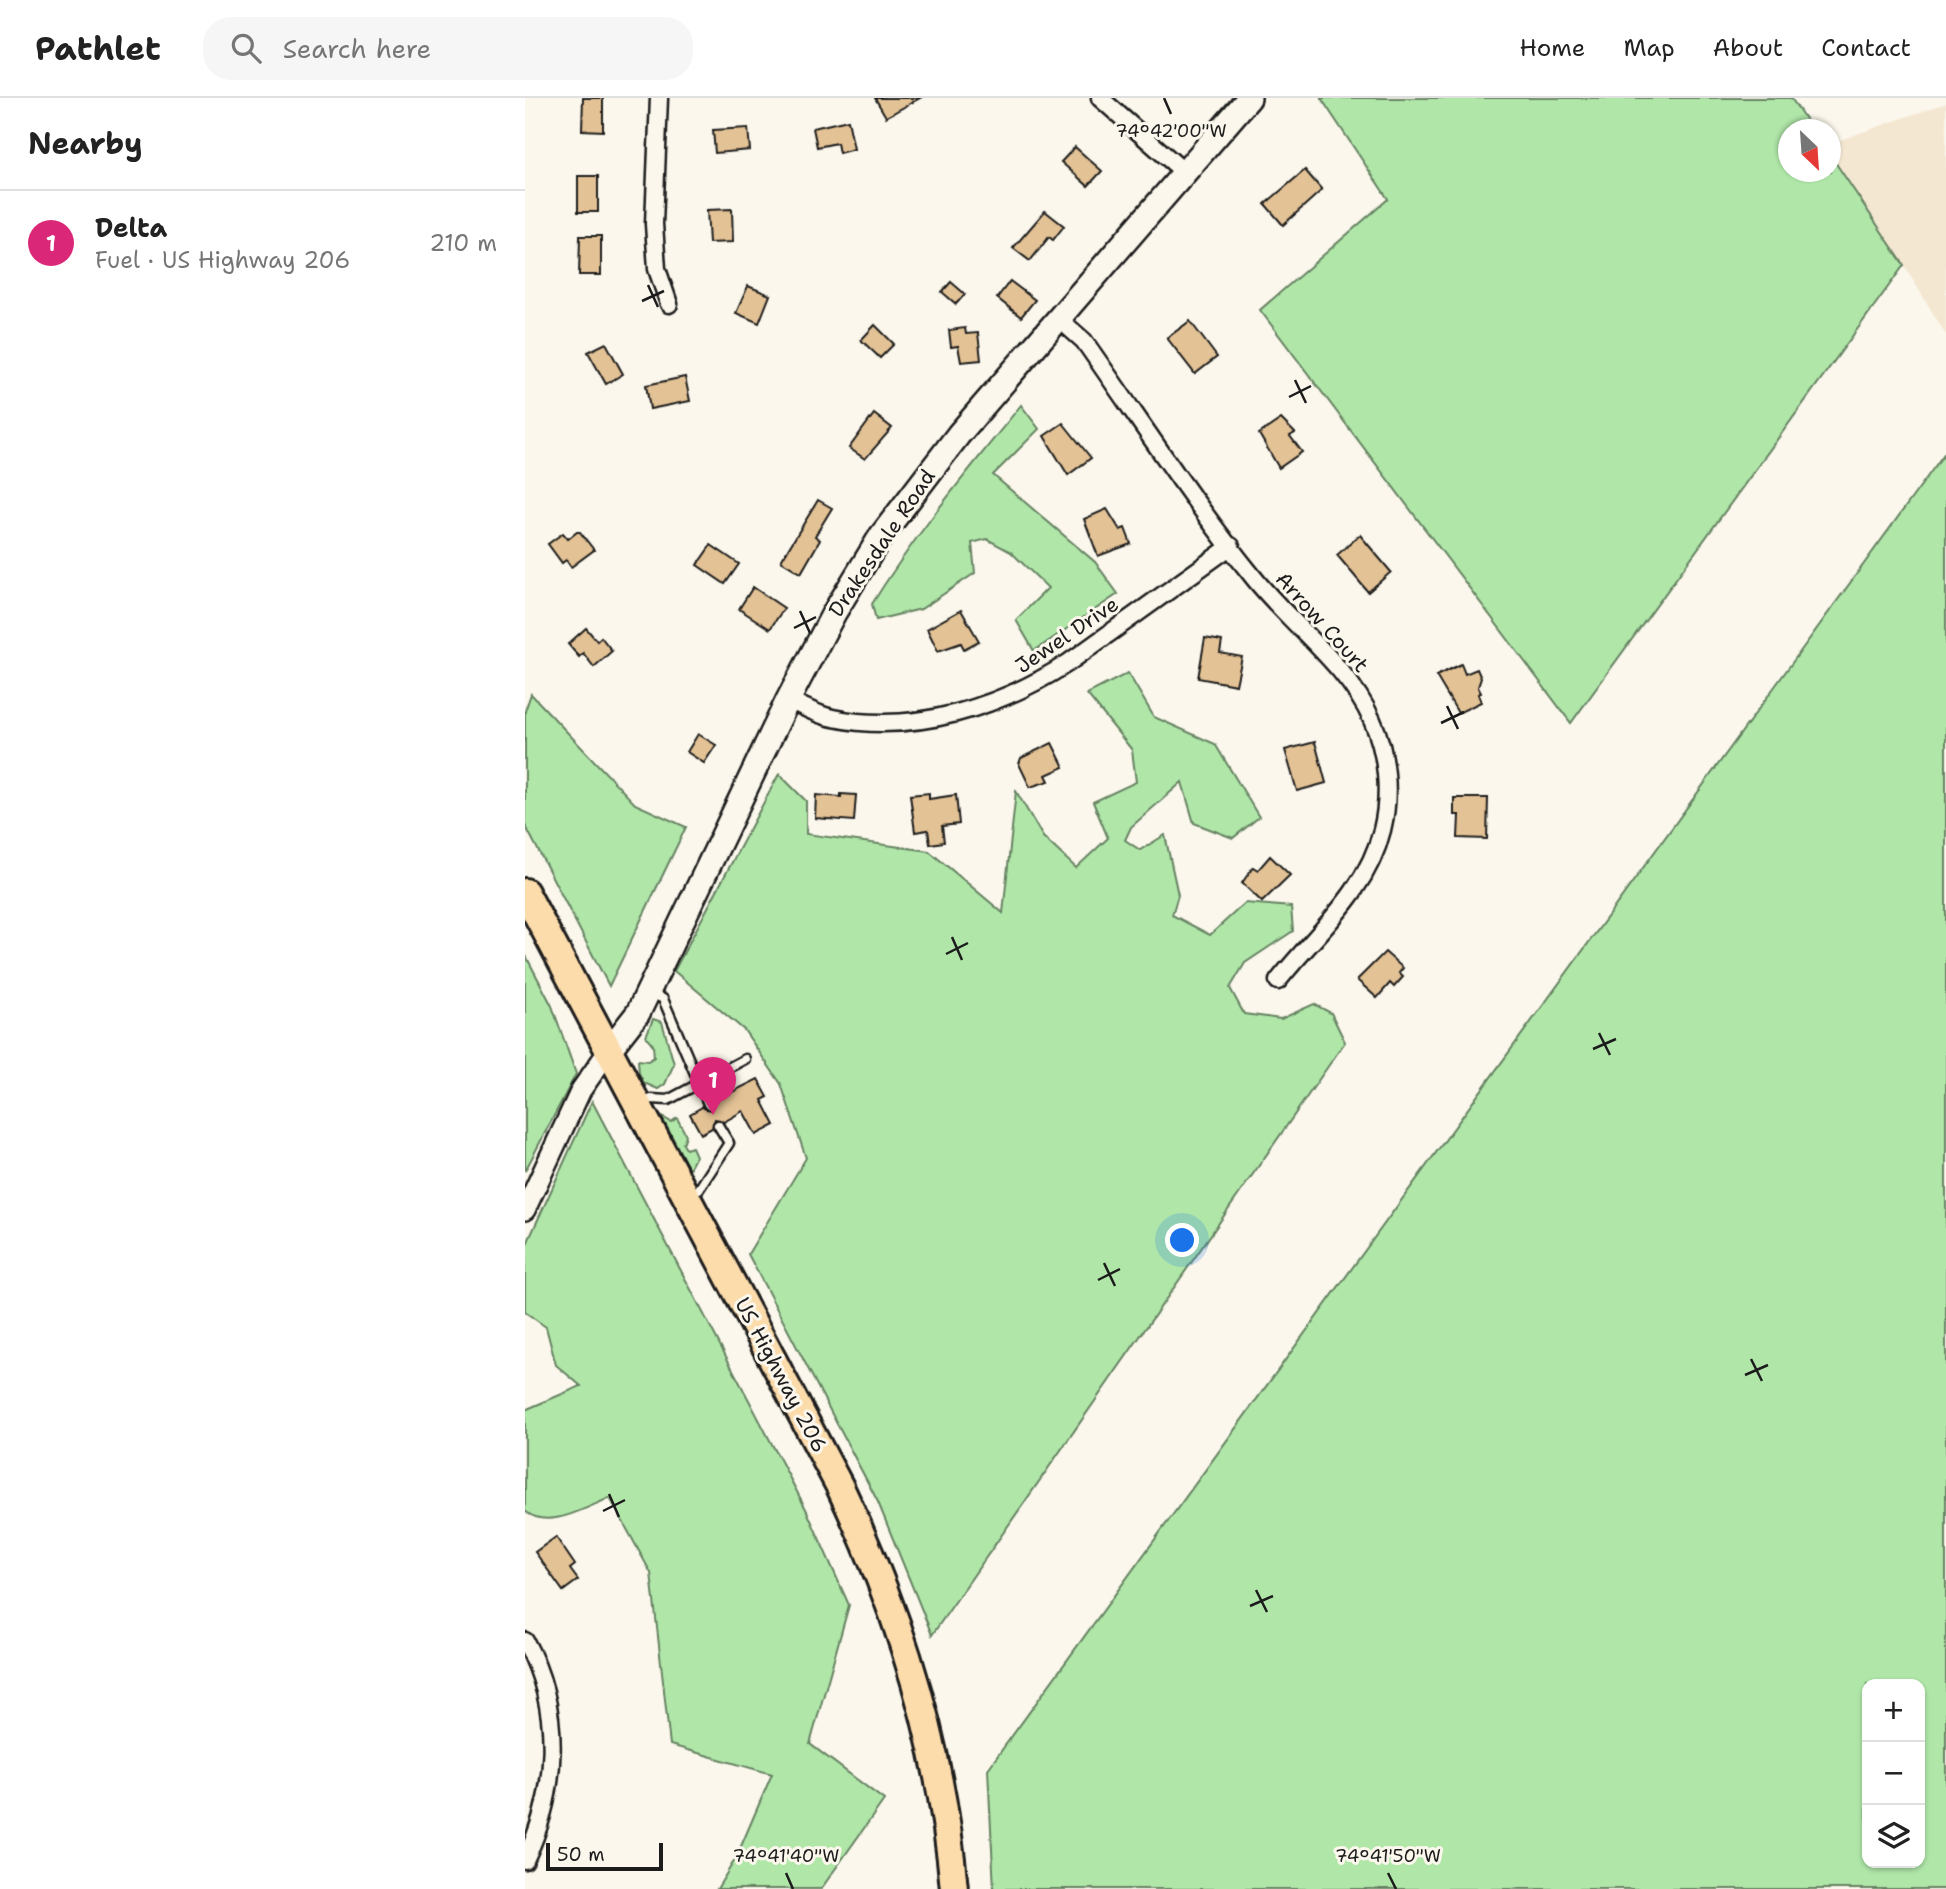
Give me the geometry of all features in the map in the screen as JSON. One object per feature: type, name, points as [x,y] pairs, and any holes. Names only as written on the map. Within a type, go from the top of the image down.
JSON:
[{"type":"highway","name":"US Highway 206","points":[[525,892],[840,1487],[888,1598],[929,1734],[943,1804],[954,1889]]},
{"type":"main road","name":"Drakesdale Road","points":[[609,1050],[634,1020],[788,699],[854,578],[899,511],[953,442],[1058,318],[1249,98]]},
{"type":"street","points":[[659,98],[655,224],[657,269],[669,304]]},
{"type":"street","points":[[1100,98],[1184,172]]},
{"type":"street","name":"Arrow Court","points":[[1058,318],[1084,341],[1273,603],[1356,691],[1377,731],[1386,778],[1384,822],[1366,873],[1350,898],[1278,981]]},
{"type":"street","name":"Jewel Drive","points":[[788,699],[831,718],[887,722],[947,715],[997,701],[1060,669],[1231,546]]},
{"type":"street","points":[[525,1210],[581,1090],[609,1050]]},
{"type":"street","points":[[525,1641],[546,1698],[552,1762],[544,1817],[525,1860]]},
{"type":"lane","points":[[648,992],[663,999],[689,1057],[697,1085],[708,1104]]},
{"type":"lane","points":[[638,1106],[652,1099],[668,1100],[745,1059]]},
{"type":"lane","points":[[686,1195],[699,1189],[729,1143],[718,1125]]},
{"type":"shaded area","points":[[1946,103],[1946,335],[1904,265],[1841,171],[1841,140]]},
{"type":"green space","points":[[1321,98],[1791,98],[1805,119],[1778,119],[1778,182],[1841,182],[1841,171],[1904,265],[1571,723],[1260,310],[1388,199]]},
{"type":"green space","points":[[1021,405],[1039,429],[993,475],[1095,562],[1118,594],[1034,651],[1016,620],[1048,588],[1011,552],[987,539],[972,543],[975,573],[921,609],[876,620],[872,604],[889,578],[943,502]]},
{"type":"green space","points":[[1946,451],[1946,1889],[994,1889],[988,1769]]},
{"type":"green space","points":[[1128,673],[1154,717],[1215,744],[1259,817],[1233,838],[1194,823],[1182,782],[1131,827],[1125,840],[1140,850],[1165,835],[1178,895],[1172,915],[1210,935],[1245,903],[1291,907],[1293,931],[1245,963],[1230,988],[1244,1014],[1281,1019],[1314,1004],[1331,1013],[1345,1042],[932,1635],[878,1502],[748,1254],[806,1158],[781,1084],[744,1030],[674,971],[779,774],[806,801],[806,834],[929,851],[1003,913],[1016,791],[1043,837],[1076,868],[1108,838],[1093,802],[1136,782],[1132,750],[1087,694]]},
{"type":"green space","points":[[531,694],[635,804],[686,827],[609,986],[525,825],[525,711]]},
{"type":"green space","points":[[525,954],[552,1006],[576,1074],[525,1171]]},
{"type":"green space","points":[[653,1019],[662,1022],[674,1064],[665,1084],[658,1089],[644,1083],[639,1073],[638,1060],[648,1061],[654,1057],[653,1045],[646,1036]]},
{"type":"green space","points":[[592,1101],[806,1509],[849,1605],[810,1744],[884,1800],[821,1889],[717,1889],[736,1858],[772,1774],[670,1745],[651,1573],[610,1498],[556,1518],[534,1517],[525,1511],[525,1410],[581,1386],[556,1365],[546,1327],[525,1312],[525,1248]]},
{"type":"green space","points":[[661,1116],[671,1122],[677,1118],[686,1135],[683,1144],[686,1149],[692,1147],[696,1156],[689,1169]]},
{"type":"building","points":[[583,98],[603,98],[603,131],[582,130]]},
{"type":"building","points":[[875,98],[920,98],[886,117]]},
{"type":"building","points":[[848,120],[854,149],[839,153],[837,143],[817,147],[813,128]]},
{"type":"building","points":[[748,128],[750,150],[715,153],[713,130]]},
{"type":"building","points":[[1075,147],[1102,171],[1088,186],[1061,162]]},
{"type":"building","points":[[1305,170],[1322,190],[1283,225],[1265,204]]},
{"type":"building","points":[[578,176],[598,176],[598,212],[578,212]]},
{"type":"building","points":[[732,209],[733,242],[709,243],[707,210]]},
{"type":"building","points":[[1045,211],[1064,226],[1053,240],[1049,237],[1030,261],[1013,248]]},
{"type":"building","points":[[580,236],[601,236],[601,275],[579,275]]},
{"type":"building","points":[[1010,281],[1035,300],[1021,317],[997,298]]},
{"type":"building","points":[[951,282],[965,294],[956,304],[942,292]]},
{"type":"building","points":[[748,286],[770,295],[759,323],[736,313]]},
{"type":"building","points":[[1190,321],[1217,357],[1195,374],[1167,338]]},
{"type":"building","points":[[875,325],[894,344],[880,358],[861,340]]},
{"type":"building","points":[[965,328],[966,334],[978,333],[981,360],[961,362],[958,346],[951,347],[949,330]]},
{"type":"building","points":[[606,343],[623,374],[606,384],[588,352]]},
{"type":"building","points":[[685,377],[690,401],[650,409],[646,385]]},
{"type":"building","points":[[874,414],[892,428],[865,459],[849,448]]},
{"type":"building","points":[[1281,419],[1295,433],[1290,436],[1302,452],[1279,468],[1259,434]]},
{"type":"building","points":[[1063,423],[1091,458],[1068,475],[1044,436]]},
{"type":"building","points":[[818,500],[832,508],[815,536],[820,540],[801,573],[781,561]]},
{"type":"building","points":[[1107,509],[1120,530],[1125,528],[1131,544],[1098,556],[1084,519]]},
{"type":"building","points":[[580,532],[594,550],[571,567],[566,560],[562,563],[548,544],[563,533],[568,539]]},
{"type":"building","points":[[1360,535],[1391,572],[1368,592],[1337,555]]},
{"type":"building","points":[[711,545],[739,564],[725,584],[697,565]]},
{"type":"building","points":[[753,587],[784,608],[770,629],[739,609]]},
{"type":"building","points":[[961,610],[979,641],[964,649],[961,643],[938,651],[927,629]]},
{"type":"building","points":[[586,628],[597,641],[601,637],[612,651],[594,667],[583,653],[579,657],[568,644]]},
{"type":"building","points":[[1205,638],[1222,641],[1220,653],[1242,657],[1236,685],[1198,678]]},
{"type":"building","points":[[1461,664],[1465,674],[1477,669],[1481,678],[1478,687],[1481,693],[1478,694],[1481,702],[1458,713],[1436,676]]},
{"type":"building","points":[[698,734],[716,745],[704,763],[687,752]]},
{"type":"building","points":[[1315,742],[1326,783],[1297,791],[1285,750]]},
{"type":"building","points":[[1052,743],[1064,767],[1046,775],[1049,781],[1030,787],[1019,764],[1021,758]]},
{"type":"building","points":[[929,793],[929,799],[956,795],[959,824],[942,826],[944,842],[930,844],[928,830],[915,832],[910,795]]},
{"type":"building","points":[[841,794],[856,795],[854,821],[815,818],[816,795],[841,797]]},
{"type":"building","points":[[1454,798],[1488,798],[1487,839],[1458,838],[1459,815],[1454,815]]},
{"type":"building","points":[[1270,856],[1290,875],[1262,902],[1242,883],[1253,867],[1258,870]]},
{"type":"building","points":[[1385,952],[1403,968],[1399,973],[1403,977],[1394,987],[1390,983],[1377,998],[1357,980]]},
{"type":"building","points":[[758,1079],[768,1097],[762,1100],[775,1125],[756,1135],[743,1111],[724,1122],[715,1119],[712,1128],[701,1134],[690,1114],[702,1107],[711,1110],[714,1101]]},
{"type":"building","points":[[556,1537],[575,1565],[570,1569],[578,1580],[563,1591],[535,1552]]},
{"type":"place","name":"Delta","points":[[713,1115]]}]
